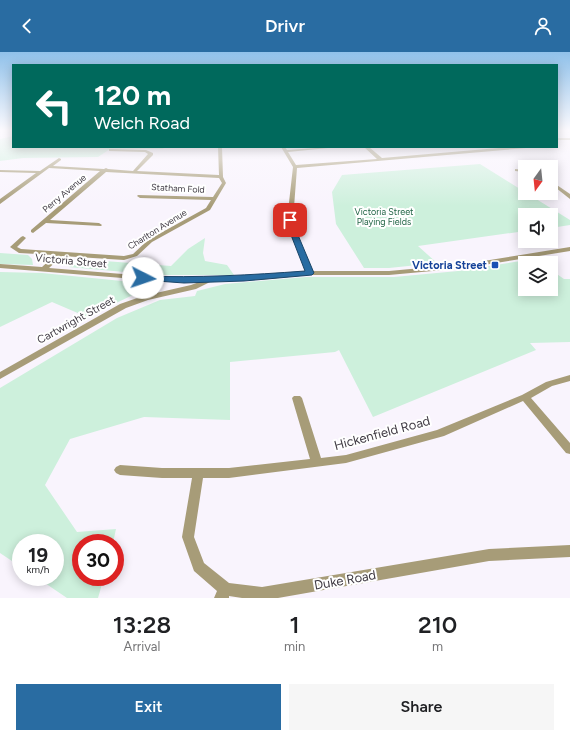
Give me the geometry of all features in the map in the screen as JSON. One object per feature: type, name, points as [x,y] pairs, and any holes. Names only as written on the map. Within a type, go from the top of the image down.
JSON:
[{"type":"street","points":[[134,172],[151,155]]},
{"type":"street","name":"Charlton Avenue","points":[[23,238],[13,248],[19,251],[124,258],[135,255],[150,241],[208,209],[224,183],[221,177],[220,155]]},
{"type":"street","points":[[288,155],[295,167],[290,220],[294,235],[310,273]]},
{"type":"street","points":[[376,155],[382,160]]},
{"type":"street","points":[[295,167],[432,155]]},
{"type":"street","points":[[0,202],[60,159]]},
{"type":"street","points":[[48,167],[106,169],[189,176],[221,177]]},
{"type":"street","name":"Perry Avenue","points":[[33,231],[106,169]]},
{"type":"street","points":[[0,171],[42,172]]},
{"type":"street","points":[[558,188],[570,198]]},
{"type":"street","name":"Statham Fold","points":[[140,196],[214,199]]},
{"type":"street","points":[[45,221],[100,225]]},
{"type":"street","name":"Victoria Street","points":[[0,266],[158,279],[259,278],[310,273],[389,273],[465,266],[570,249]]},
{"type":"street","points":[[44,269],[60,254]]},
{"type":"street","name":"Cartwright Street","points":[[0,376],[123,306],[146,298],[193,287],[212,279]]},
{"type":"street","name":"Hickenfield Road","points":[[120,470],[162,473],[229,473],[346,460],[440,433],[525,398],[549,384],[570,378]]},
{"type":"street","points":[[298,398],[317,463]]},
{"type":"street","points":[[525,398],[570,450]]},
{"type":"street","name":"Duke Road","points":[[198,473],[188,537],[199,568],[223,593],[262,594],[488,555],[570,551]]},
{"type":"green space","points":[[0,155],[100,155],[98,157],[23,158],[0,161]]},
{"type":"green space","name":"Victoria Street Playing Fields","points":[[480,164],[518,188],[518,200],[538,200],[551,208],[518,208],[518,232],[418,246],[437,263],[389,268],[364,268],[336,224],[332,192],[342,175]]},
{"type":"green space","name":"Victoria Street Playing Fields","points":[[558,213],[570,220],[570,225],[558,227]]},
{"type":"green space","points":[[205,238],[203,253],[205,261],[227,265],[234,275],[159,275],[68,267],[91,260],[171,266],[188,249]]},
{"type":"green space","points":[[0,253],[28,255],[32,259],[33,265],[0,264]]},
{"type":"green space","points":[[518,261],[518,296],[558,296],[558,275],[564,279],[570,279],[570,342],[530,343],[536,350],[373,417],[339,350],[335,352],[230,362],[230,420],[144,417],[70,439],[45,485],[77,532],[116,529],[115,534],[72,534],[72,586],[101,586],[98,598],[67,598],[49,586],[64,586],[64,534],[12,534],[12,561],[0,553],[0,388],[117,318],[160,300],[195,296],[197,291],[225,284],[306,277],[394,277],[458,271]]},
{"type":"green space","points":[[0,272],[42,273],[162,285],[139,292],[87,317],[52,302],[0,327]]},
{"type":"place","name":"Victoria Street","points":[[495,265]]},
{"type":"route","points":[[143,278],[184,280],[259,278],[310,273],[294,235],[290,220]]}]
